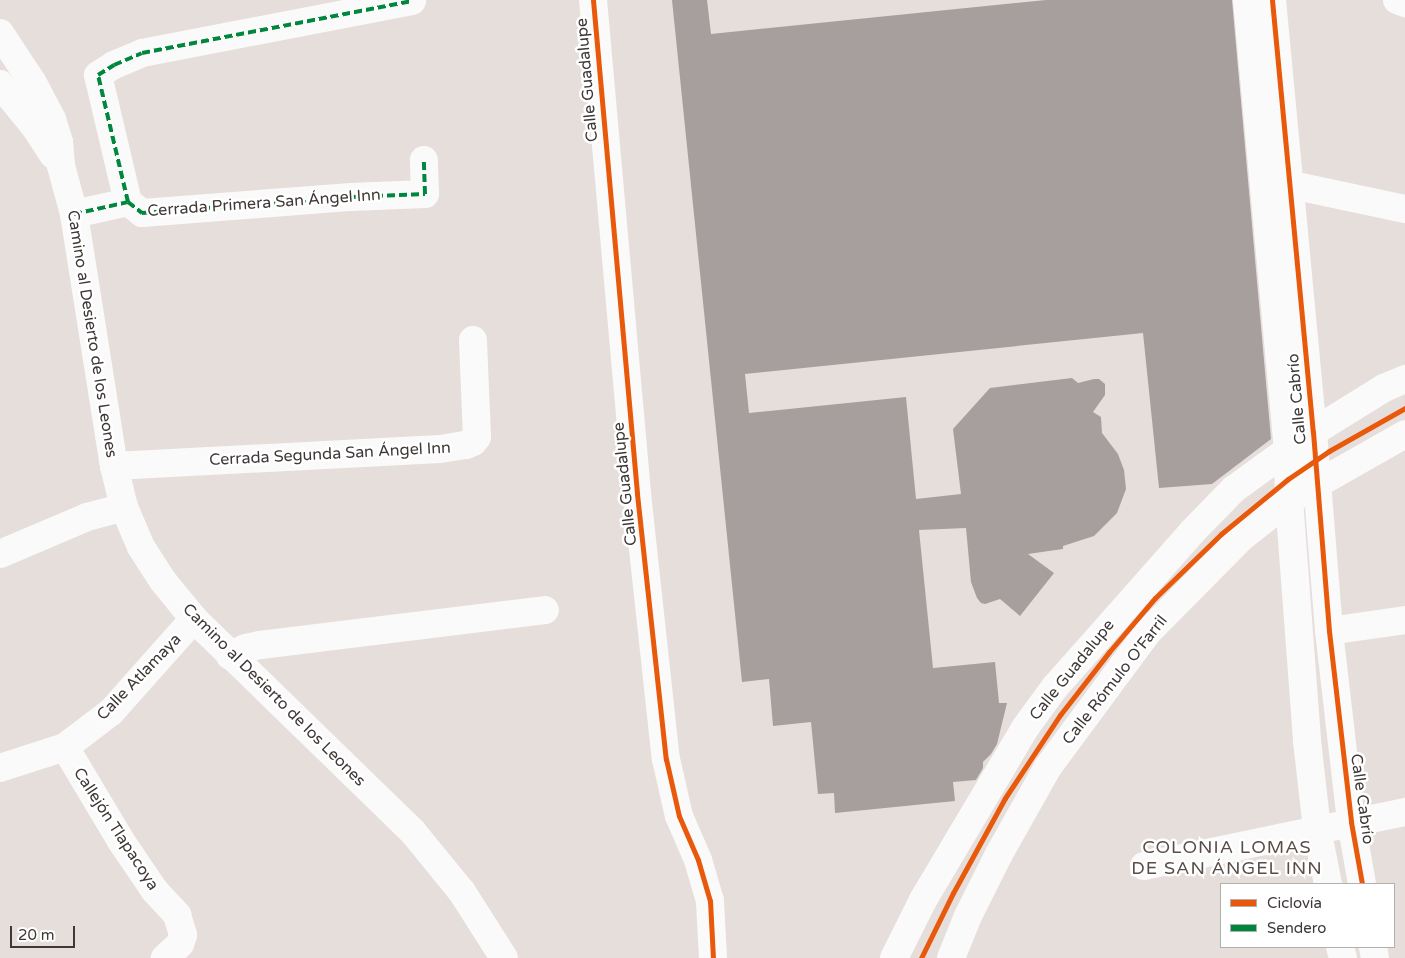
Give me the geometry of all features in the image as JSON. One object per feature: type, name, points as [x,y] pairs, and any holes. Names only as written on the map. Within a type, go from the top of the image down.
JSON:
[{"type":"street","name":"Calle Guadalupe","points":[[593,0],[637,494],[666,759],[679,816],[698,860],[710,901],[713,958]]},
{"type":"street","name":"Calle Cabrío","points":[[1248,0],[1277,182],[1313,432],[1329,631],[1352,822],[1362,883]]},
{"type":"street","name":"Calle Cabrío","points":[[1272,0],[1289,500],[1307,741],[1317,829],[1328,883]]},
{"type":"street","points":[[1397,0],[1405,3]]},
{"type":"street","points":[[128,202],[98,75],[114,65],[142,54],[412,1]]},
{"type":"street","name":"Camino al Desierto de los Leones","points":[[0,33],[33,83],[52,119],[59,142],[61,166],[74,214],[114,466],[124,507],[141,547],[163,580],[194,619],[413,832],[462,892],[504,958]]},
{"type":"street","name":"Camino al Desierto de los Leones","points":[[0,84],[35,128],[61,166]]},
{"type":"street","name":"Cerrada Primera San Ángel Inn","points":[[74,214],[128,202],[142,213],[351,197],[425,194],[424,160]]},
{"type":"street","points":[[1277,182],[1405,210]]},
{"type":"street","name":"Cerrada Segunda San Ángel Inn","points":[[114,466],[440,449],[466,445],[473,442],[476,437],[473,340]]},
{"type":"street","points":[[1288,450],[1313,432],[1384,388],[1405,379]]},
{"type":"street","name":"Calle Rómulo O'Farril","points":[[951,958],[968,916],[1048,767],[1148,632],[1242,537],[1289,500],[1405,434]]},
{"type":"street","name":"Calle Guadalupe","points":[[894,958],[923,900],[1025,728],[1055,687],[1192,532],[1234,490],[1288,450]]},
{"type":"street","points":[[0,554],[87,517],[124,507]]},
{"type":"street","points":[[230,656],[246,648],[260,645],[545,610]]},
{"type":"street","name":"Calle Atlamaya","points":[[0,768],[65,747],[111,712],[194,619]]},
{"type":"street","points":[[1329,631],[1405,620]]},
{"type":"street","name":"Callejón Tlapacoya","points":[[65,747],[121,841],[155,891],[178,915],[183,935],[180,944],[166,958]]},
{"type":"street","points":[[1144,866],[1405,812]]},
{"type":"building","points":[[672,0],[707,0],[711,34],[1046,0],[1232,0],[1271,439],[1212,484],[1159,488],[1143,333],[745,374],[749,413],[906,397],[916,499],[961,494],[953,429],[990,388],[1072,378],[1078,383],[1099,379],[1105,384],[1105,395],[1093,412],[1101,417],[1102,433],[1118,454],[1124,470],[1126,489],[1117,513],[1094,536],[1063,546],[1063,549],[1028,554],[1054,573],[1020,616],[1000,599],[985,604],[981,603],[977,598],[971,582],[966,528],[919,530],[933,668],[995,662],[999,703],[1007,703],[997,744],[983,762],[983,768],[976,780],[953,782],[955,801],[835,813],[834,793],[818,794],[811,722],[773,726],[769,679],[742,682]]},
{"type":"marked path","points":[[128,202],[98,75],[114,65],[142,53],[412,1]]},
{"type":"marked path","points":[[74,214],[128,202],[142,213],[351,197],[425,194],[424,160]]},
{"type":"cycle path","points":[[593,0],[637,494],[666,759],[679,816],[698,860],[710,901],[713,958]]},
{"type":"cycle path","points":[[1272,0],[1313,432],[1329,631],[1351,822],[1362,883]]},
{"type":"cycle path","points":[[921,958],[953,893],[1005,798],[1060,715],[1109,652],[1155,598],[1221,534],[1288,479],[1329,451],[1405,408]]},
{"type":"district","name":"COLONIA LOMAS DE SAN ÁNGEL INN","points":[[1227,858]]}]
